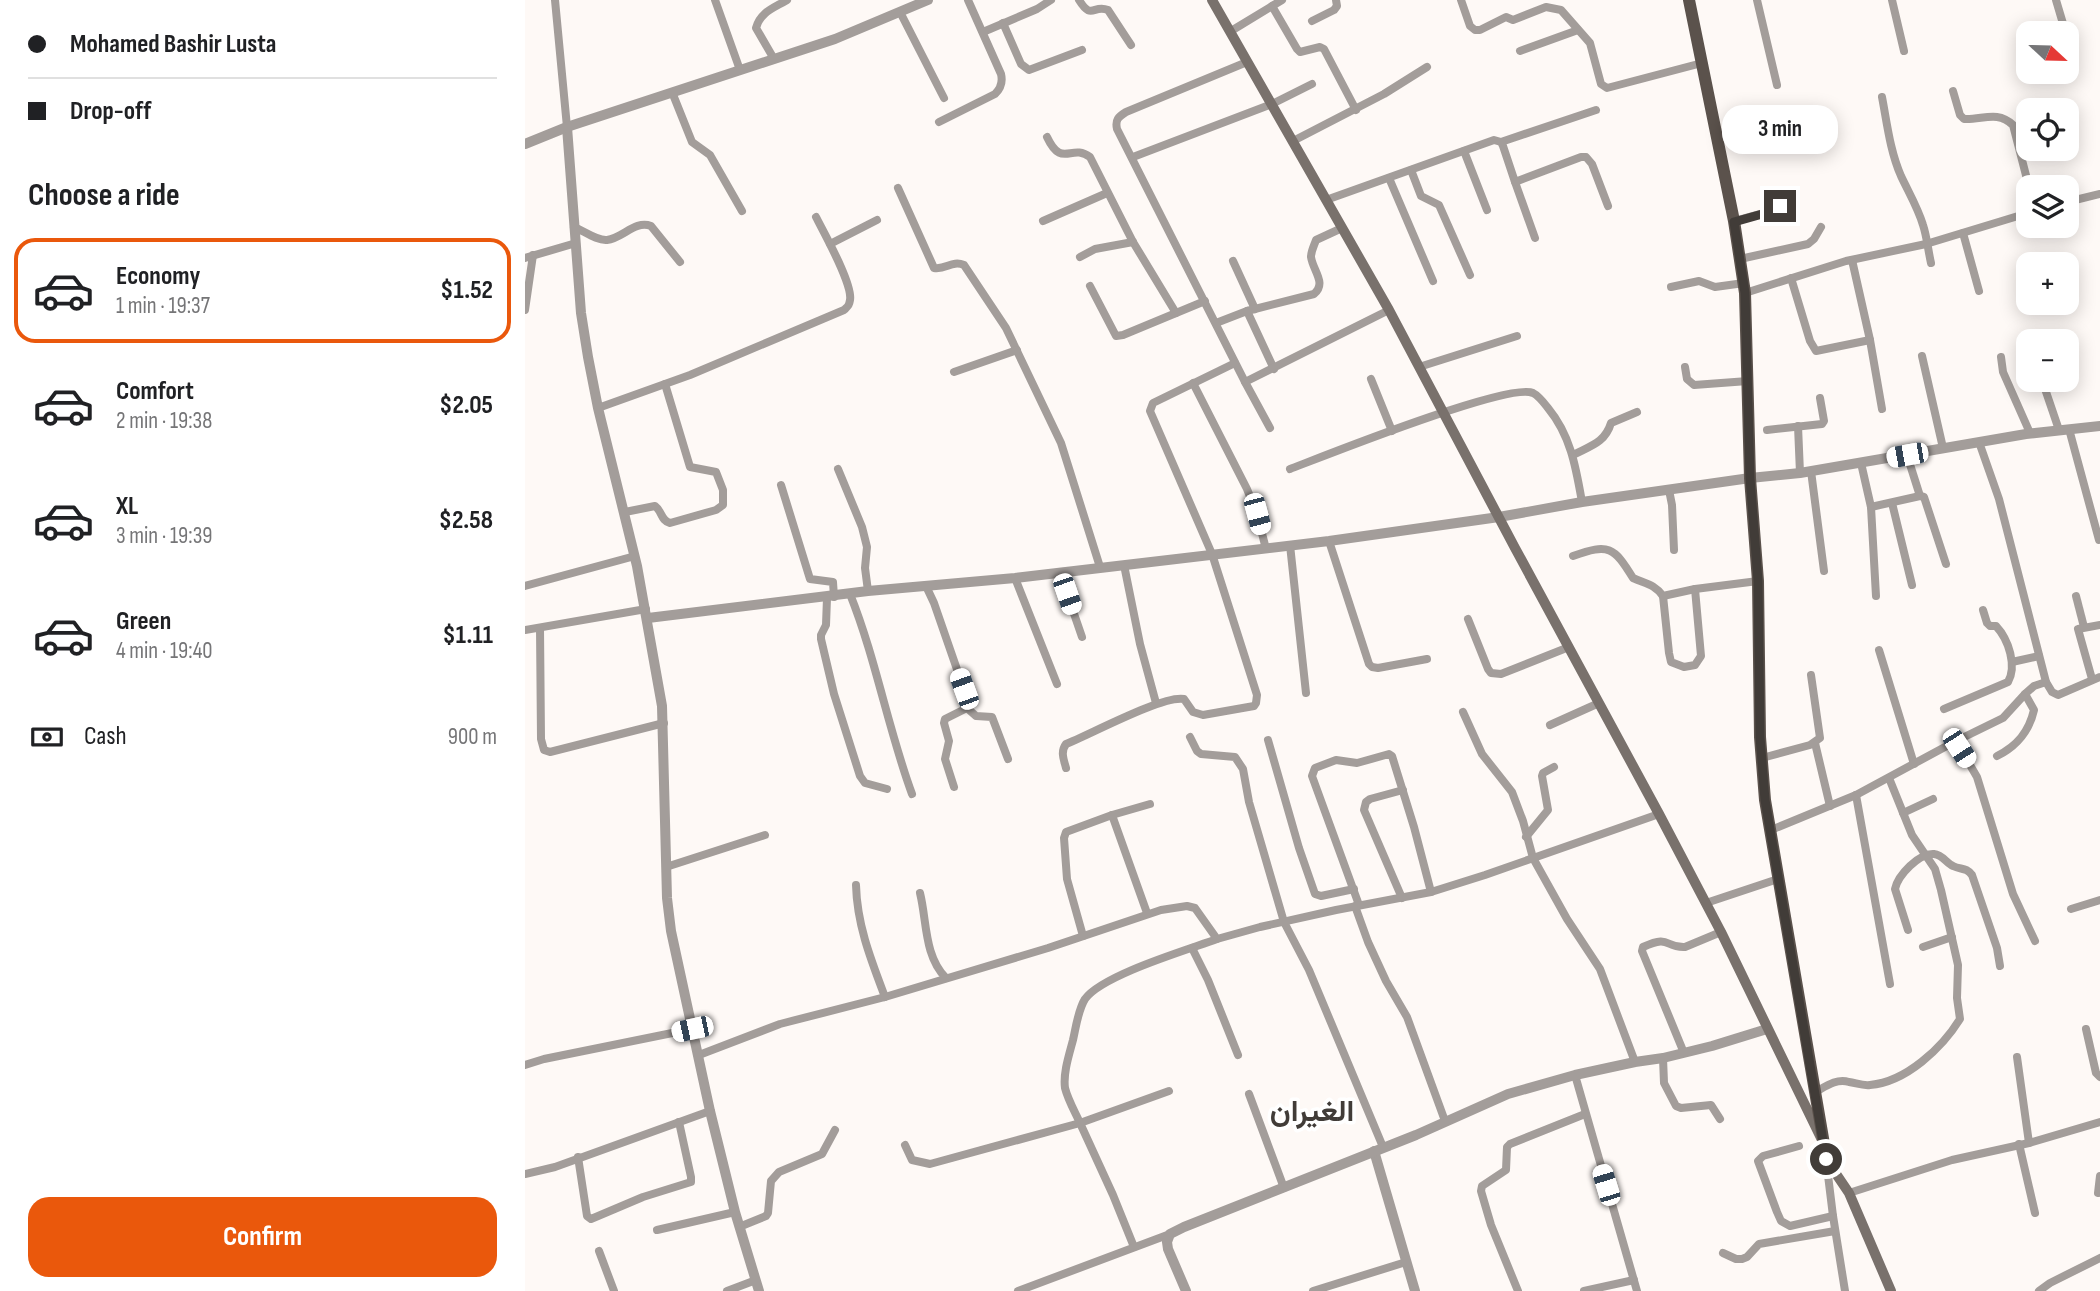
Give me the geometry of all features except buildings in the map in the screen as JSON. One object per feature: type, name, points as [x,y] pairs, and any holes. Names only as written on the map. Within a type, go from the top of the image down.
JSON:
[{"type":"main road","points":[[1212,0],[1389,310],[1659,814],[1706,902],[1824,1144]]},
{"type":"main road","points":[[1689,0],[1734,222],[1744,288],[1765,800],[1826,1159],[1849,1193],[1891,1291]]},
{"type":"street","points":[[555,0],[581,313],[598,408],[635,556],[660,685],[664,723],[666,867],[671,931],[734,1212],[759,1291]]},
{"type":"street","points":[[715,0],[740,70]]},
{"type":"street","points":[[774,60],[756,28],[764,13],[787,0]]},
{"type":"street","points":[[525,144],[567,127],[835,39],[928,0]]},
{"type":"street","points":[[939,122],[995,94],[1002,82],[1001,74],[968,0]]},
{"type":"street","points":[[983,32],[1037,9],[1051,0]]},
{"type":"street","points":[[1079,0],[1089,12],[1104,8],[1108,10],[1131,45]]},
{"type":"street","points":[[1231,30],[1282,0]]},
{"type":"street","points":[[1312,21],[1334,10],[1338,6],[1336,0]]},
{"type":"street","points":[[1461,0],[1470,26],[1475,30],[1506,17],[1514,20],[1546,7],[1561,10],[1590,43],[1601,84],[1607,88],[1702,63]]},
{"type":"street","points":[[1757,0],[1777,85]]},
{"type":"street","points":[[1892,0],[1904,51]]},
{"type":"street","points":[[2056,0],[2062,21]]},
{"type":"street","points":[[1272,6],[1300,52],[1324,48],[1356,110]]},
{"type":"street","points":[[900,12],[944,98]]},
{"type":"street","points":[[1003,23],[1021,64],[1029,70],[1081,50]]},
{"type":"street","points":[[1520,51],[1578,30]]},
{"type":"street","points":[[1247,62],[1120,116],[1116,123],[1270,428]]},
{"type":"street","points":[[1293,141],[1356,110],[1427,67]]},
{"type":"street","points":[[1133,157],[1272,104],[1312,84]]},
{"type":"street","points":[[1953,91],[1960,115],[1964,119],[1994,115],[2013,125],[2026,175]]},
{"type":"street","points":[[672,92],[692,142],[710,155],[742,211]]},
{"type":"street","points":[[1882,97],[1888,134],[1900,174],[1918,209],[1931,263]]},
{"type":"street","points":[[1326,200],[1494,140],[1501,142],[1596,110]]},
{"type":"street","points":[[1047,137],[1052,149],[1057,152],[1083,153],[1090,157],[1133,242],[1176,313]]},
{"type":"street","points":[[1501,142],[1535,238]]},
{"type":"street","points":[[1464,151],[1487,210]]},
{"type":"street","points":[[1515,183],[1586,157],[1592,164],[1608,206]]},
{"type":"street","points":[[1411,170],[1421,196],[1439,205],[1470,275]]},
{"type":"street","points":[[1389,178],[1433,281]]},
{"type":"street","points":[[898,188],[934,268],[943,269],[959,262],[964,265],[1006,328],[1061,443],[1100,567]]},
{"type":"street","points":[[1043,222],[1107,192]]},
{"type":"street","points":[[2079,199],[2100,194]]},
{"type":"street","points":[[1734,222],[1778,209],[1782,197]]},
{"type":"street","points":[[598,408],[665,384],[844,310],[850,299],[849,291],[816,216]]},
{"type":"street","points":[[1671,287],[1699,281],[1715,287],[1744,288],[1926,244],[2016,217]]},
{"type":"street","points":[[830,244],[877,220]]},
{"type":"street","points":[[574,226],[608,240],[640,224],[651,226],[680,262]]},
{"type":"street","points":[[1740,259],[1808,244],[1821,227]]},
{"type":"street","points":[[1216,323],[1318,291],[1320,284],[1311,258],[1316,240],[1342,228]]},
{"type":"street","points":[[1962,233],[1979,291]]},
{"type":"street","points":[[1080,257],[1095,249],[1133,242]]},
{"type":"street","points":[[525,310],[529,256],[576,243]]},
{"type":"street","points":[[1852,260],[1882,409]]},
{"type":"street","points":[[1233,261],[1274,369]]},
{"type":"street","points":[[1791,278],[1810,341],[1816,351],[1870,340]]},
{"type":"street","points":[[1090,286],[1116,336],[1205,301]]},
{"type":"street","points":[[1245,382],[1389,310]]},
{"type":"street","points":[[1419,367],[1517,336]]},
{"type":"street","points":[[954,372],[1017,350]]},
{"type":"street","points":[[1922,356],[1943,448]]},
{"type":"street","points":[[2001,357],[2003,372],[2030,433]]},
{"type":"street","points":[[1066,768],[1063,754],[1066,744],[1156,704],[1184,699],[1193,712],[1203,715],[1254,706],[1256,703],[1257,695],[1212,554],[1150,411],[1153,403],[1235,363]]},
{"type":"street","points":[[1685,367],[1687,379],[1694,385],[1748,381]]},
{"type":"street","points":[[1371,379],[1392,431]]},
{"type":"street","points":[[1193,383],[1247,489],[1266,549]]},
{"type":"street","points":[[625,512],[656,506],[664,520],[670,523],[716,510],[723,505],[723,490],[716,472],[690,467],[665,384]]},
{"type":"street","points":[[1290,469],[1443,412],[1520,391],[1533,393],[1543,401],[1567,435],[1582,502]]},
{"type":"street","points":[[2047,392],[2064,430],[2099,540]]},
{"type":"street","points":[[1767,430],[1823,423],[1820,398]]},
{"type":"street","points":[[1573,455],[1603,439],[1608,434],[1611,423],[1637,412]]},
{"type":"street","points":[[1798,426],[1824,571]]},
{"type":"street","points":[[525,630],[647,614],[1015,578],[1329,541],[1499,517],[1582,502],[1805,472],[2030,433],[2099,429]]},
{"type":"street","points":[[1979,442],[1999,499],[2046,682],[2052,692],[2058,695],[2098,679],[2078,629],[2100,625]]},
{"type":"street","points":[[1907,455],[1920,496]]},
{"type":"street","points":[[1861,463],[1871,507],[1877,596]]},
{"type":"street","points":[[838,469],[862,527],[867,547],[865,568],[868,591]]},
{"type":"street","points":[[782,485],[810,579],[832,582],[826,625],[821,639],[831,683],[860,776],[865,783],[887,789]]},
{"type":"street","points":[[1669,490],[1674,550]]},
{"type":"street","points":[[1871,507],[1924,497],[1946,564]]},
{"type":"street","points":[[1892,503],[1912,585]]},
{"type":"street","points":[[1329,541],[1369,664],[1378,668],[1427,659]]},
{"type":"street","points":[[1290,545],[1305,692]]},
{"type":"street","points":[[1573,556],[1606,549],[1619,555],[1633,578],[1657,588],[1663,596],[1671,662],[1684,667],[1695,665],[1701,656],[1695,589]]},
{"type":"street","points":[[525,586],[635,556]]},
{"type":"street","points":[[1124,565],[1140,644],[1156,704]]},
{"type":"street","points":[[1060,572],[1082,638]]},
{"type":"street","points":[[1015,578],[1057,684]]},
{"type":"street","points":[[1663,596],[1758,581]]},
{"type":"street","points":[[926,586],[967,696],[967,708],[976,716],[989,716],[993,719],[1008,759]]},
{"type":"street","points":[[851,594],[912,794]]},
{"type":"street","points":[[2077,596],[2084,627]]},
{"type":"street","points":[[1944,709],[2008,682],[2012,674],[2012,662],[2004,635],[1996,626],[1987,623],[1983,611]]},
{"type":"street","points":[[1468,619],[1488,669],[1495,674],[1524,666],[1569,647]]},
{"type":"street","points":[[540,628],[541,739],[544,750],[550,752],[664,723]]},
{"type":"street","points":[[1879,650],[1914,764]]},
{"type":"street","points":[[2012,662],[2039,656]]},
{"type":"street","points":[[1762,758],[1815,743],[1820,738],[1811,675]]},
{"type":"street","points":[[1771,830],[1856,795],[2003,719],[2025,694],[2046,682]]},
{"type":"street","points":[[1997,756],[2019,740],[2029,727],[2034,710],[2025,694]]},
{"type":"street","points":[[1550,725],[1599,703]]},
{"type":"street","points":[[954,788],[945,759],[949,741],[944,723],[951,715],[967,708]]},
{"type":"street","points":[[1463,712],[1482,754],[1512,792],[1533,858],[1567,919],[1600,969],[1635,1062]]},
{"type":"street","points":[[1190,737],[1201,754],[1235,757],[1243,769],[1249,802],[1284,922],[1309,970],[1378,1149],[1415,1291]]},
{"type":"street","points":[[1268,740],[1315,894],[1321,896],[1355,890]]},
{"type":"street","points":[[1956,741],[1977,777],[2013,894],[2035,941]]},
{"type":"street","points":[[1815,743],[1830,806]]},
{"type":"street","points":[[1431,892],[1394,760],[1389,754],[1357,763],[1336,760],[1313,770],[1313,780],[1355,890],[1368,942],[1407,1017],[1445,1121]]},
{"type":"street","points":[[1526,837],[1548,810],[1542,776],[1554,767]]},
{"type":"street","points":[[1814,1093],[1841,1080],[1869,1086],[1904,1074],[1927,1057],[1958,1022],[1960,1016],[1957,998],[1958,965],[1935,869],[1912,835],[1889,778]]},
{"type":"street","points":[[1402,898],[1366,817],[1364,806],[1370,799],[1403,790]]},
{"type":"street","points":[[1856,795],[1890,984]]},
{"type":"street","points":[[1903,813],[1933,799]]},
{"type":"street","points":[[1083,936],[1067,880],[1066,832],[1150,804]]},
{"type":"street","points":[[1134,1247],[1114,1195],[1067,1094],[1065,1083],[1072,1043],[1084,1001],[1100,986],[1229,934],[1357,905],[1431,892],[1659,814]]},
{"type":"street","points":[[1112,815],[1147,913]]},
{"type":"street","points":[[666,867],[765,835]]},
{"type":"street","points":[[1908,930],[1895,889],[1900,877],[1905,870],[1925,856],[1940,856],[1952,866],[1963,867],[1972,875],[1997,948],[2000,966]]},
{"type":"street","points":[[1706,902],[1778,879]]},
{"type":"street","points":[[856,885],[860,923],[867,953],[885,997]]},
{"type":"street","points":[[920,893],[930,948],[939,972],[946,978]]},
{"type":"street","points":[[2071,909],[2100,900]]},
{"type":"street","points":[[699,1055],[780,1024],[885,997],[1083,936],[1147,913],[1174,907],[1195,908],[1217,939]]},
{"type":"street","points":[[1684,1053],[1642,951],[1643,947],[1665,940],[1680,948],[1721,932]]},
{"type":"street","points":[[1923,947],[1952,937]]},
{"type":"street","points":[[1192,948],[1238,1055]]},
{"type":"street","points":[[525,1065],[692,1029]]},
{"type":"street","points":[[1018,1291],[1170,1234],[1416,1135],[1508,1094],[1575,1075],[1684,1053],[1767,1029]]},
{"type":"street","points":[[2086,1029],[2096,1073],[2100,1077]]},
{"type":"street","points":[[2017,1057],[2029,1143]]},
{"type":"street","points":[[1663,1058],[1664,1083],[1676,1106],[1681,1108],[1711,1105],[1720,1119]]},
{"type":"street","points":[[1575,1075],[1637,1291]]},
{"type":"street","points":[[905,1145],[912,1160],[930,1164],[1080,1123],[1169,1091]]},
{"type":"street","points":[[1249,1094],[1284,1188]]},
{"type":"street","points":[[525,1174],[555,1167],[710,1111]]},
{"type":"street","points":[[1518,1291],[1491,1225],[1482,1186],[1507,1169],[1507,1147],[1510,1144],[1585,1114]]},
{"type":"street","points":[[578,1157],[587,1216],[591,1219],[643,1197],[691,1182],[679,1122]]},
{"type":"street","points":[[1849,1193],[1952,1160],[2029,1143],[2100,1122]]},
{"type":"street","points":[[739,1227],[766,1216],[769,1190],[774,1176],[822,1154],[835,1130]]},
{"type":"street","points":[[2019,1144],[2035,1213]]},
{"type":"street","points":[[1798,1146],[1763,1156],[1758,1161],[1781,1221],[1790,1226],[1833,1216]]},
{"type":"street","points":[[1826,1159],[1845,1291]]},
{"type":"street","points":[[2098,1193],[2100,1176]]},
{"type":"street","points":[[657,1230],[734,1212]]},
{"type":"street","points":[[1723,1253],[1742,1259],[1759,1244],[1835,1231]]},
{"type":"street","points":[[1170,1234],[1168,1250],[1186,1291]]},
{"type":"street","points":[[599,1251],[614,1291]]},
{"type":"street","points":[[2039,1291],[2100,1258]]},
{"type":"street","points":[[1313,1291],[1406,1262]]},
{"type":"street","points":[[727,1291],[756,1280]]},
{"type":"street","points":[[1584,1291],[1634,1280]]},
{"type":"district","name":"الغيران","points":[[1312,1112]]},
{"type":"route","points":[[1780,206],[1773,211],[1734,222],[1745,293],[1750,478],[1758,581],[1760,737],[1765,800],[1826,1159]]}]
